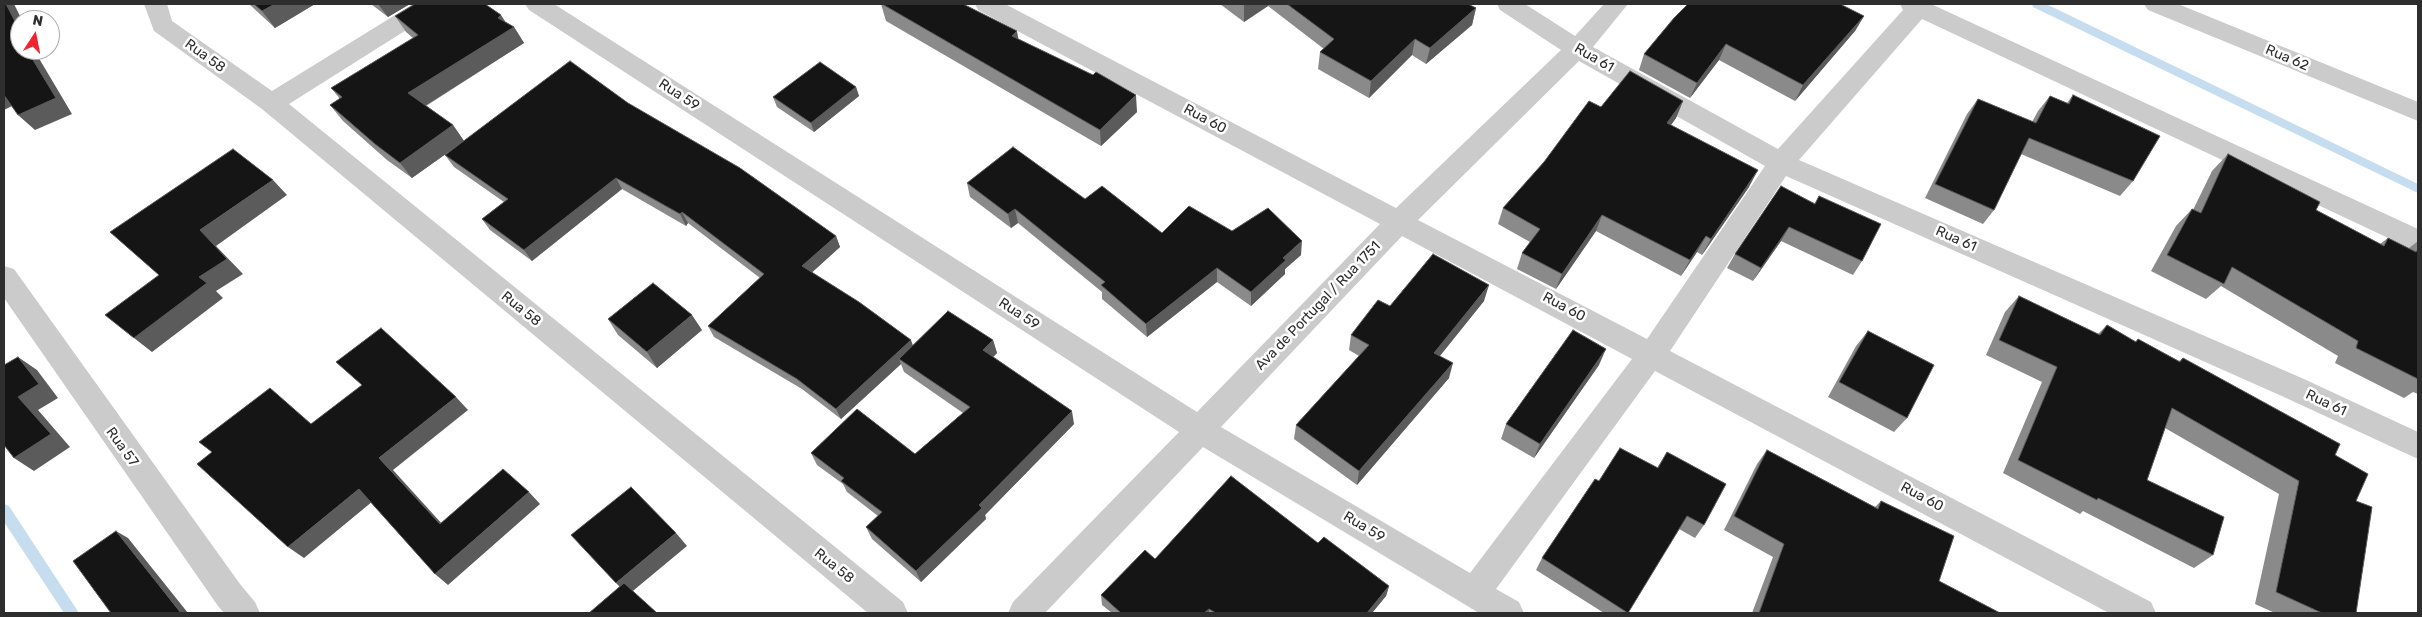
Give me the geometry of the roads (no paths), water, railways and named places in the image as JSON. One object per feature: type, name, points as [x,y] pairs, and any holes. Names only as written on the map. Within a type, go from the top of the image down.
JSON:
[{"type":"street","name":"Rua 58","points":[[156,4],[162,25],[271,103],[892,613]]},
{"type":"street","points":[[271,103],[430,4]]},
{"type":"street","name":"Rua 59","points":[[537,4],[1199,429],[1508,613]]},
{"type":"street","name":"Rua 60","points":[[986,4],[2140,613]]},
{"type":"street","name":"Rua 61","points":[[1508,4],[1577,49],[1781,163],[2285,384],[2418,446]]},
{"type":"street","name":"Ava de Portugal / Rua 1751","points":[[1024,613],[1400,221],[1577,49],[1616,4]]},
{"type":"street","name":"Rua 62","points":[[2156,4],[2418,112]]},
{"type":"street","points":[[1474,593],[1652,354],[1781,163],[1915,5],[2418,241]]},
{"type":"street","name":"Rua 57","points":[[4,277],[229,596],[244,613]]},
{"type":"waterway","points":[[2037,4],[2418,189]]},
{"type":"waterway","points":[[4,510],[72,613]]}]
